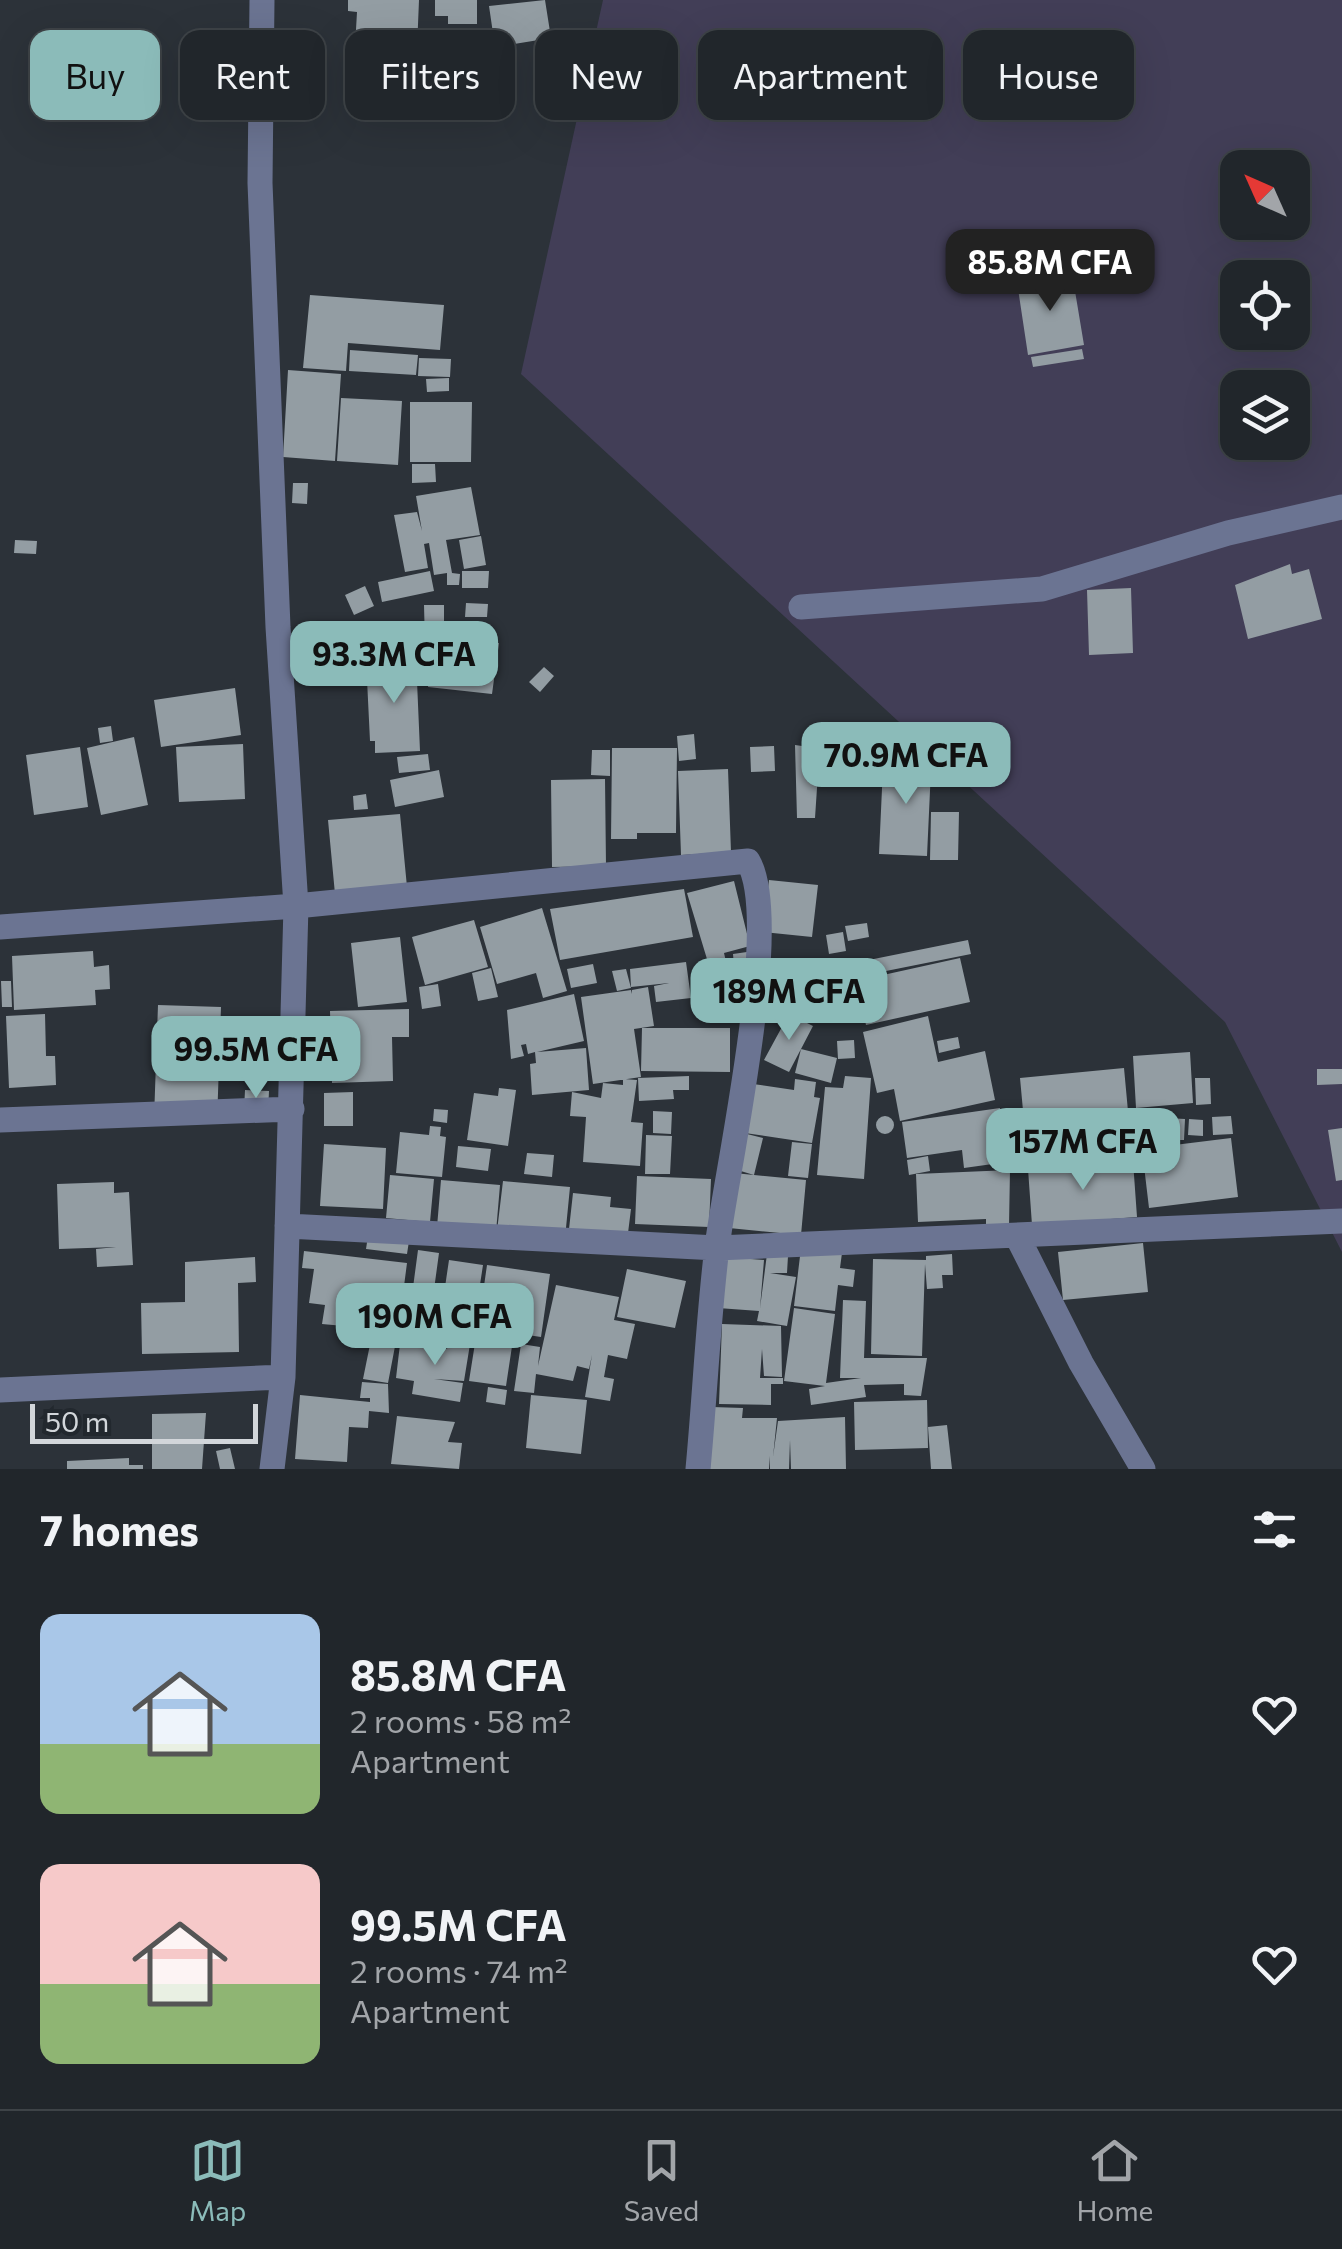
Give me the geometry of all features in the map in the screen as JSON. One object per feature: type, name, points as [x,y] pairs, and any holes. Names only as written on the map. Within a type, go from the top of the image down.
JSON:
[{"type":"street","points":[[262,0],[260,183],[277,607],[296,906],[282,1377],[272,1469]]},
{"type":"street","points":[[801,607],[1042,589],[1228,534],[1342,507]]},
{"type":"street","points":[[0,927],[296,906],[748,861],[758,879],[760,952],[717,1248],[698,1469]]},
{"type":"street","points":[[0,1120],[292,1110]]},
{"type":"street","points":[[287,1226],[717,1248],[1342,1222]]},
{"type":"street","points":[[1018,1238],[1080,1363],[1143,1469]]},
{"type":"street","points":[[0,1390],[282,1377]]},
{"type":"shaded area","points":[[603,0],[1342,0],[1342,1252],[1225,1022],[521,374],[577,120],[678,120],[678,30],[596,30]]},
{"type":"building","points":[[348,0],[419,0],[418,30],[356,30],[357,12],[348,11]]},
{"type":"building","points":[[435,0],[477,0],[477,24],[448,24],[448,16],[435,16]]},
{"type":"building","points":[[545,0],[550,30],[535,30],[535,41],[515,44],[515,30],[493,30],[489,6]]},
{"type":"building","points":[[1072,273],[1084,345],[1028,355],[1017,282]]},
{"type":"building","points":[[310,295],[444,305],[440,350],[348,343],[346,371],[303,368]]},
{"type":"building","points":[[1082,349],[1084,359],[1033,367],[1031,357]]},
{"type":"building","points":[[350,350],[418,355],[416,375],[349,371]]},
{"type":"building","points":[[419,358],[451,359],[450,377],[418,376]]},
{"type":"building","points":[[288,370],[341,374],[335,461],[283,457]]},
{"type":"building","points":[[449,378],[449,391],[427,392],[426,379]]},
{"type":"building","points":[[341,398],[402,401],[398,465],[337,461]]},
{"type":"building","points":[[410,402],[472,402],[471,462],[410,462]]},
{"type":"building","points":[[412,464],[435,464],[436,482],[412,483]]},
{"type":"building","points":[[293,483],[308,483],[307,504],[292,503]]},
{"type":"building","points":[[471,487],[480,535],[446,540],[452,573],[460,574],[459,585],[447,585],[447,573],[434,575],[429,543],[424,544],[428,568],[405,572],[394,515],[417,512],[422,531],[416,496]]},
{"type":"building","points":[[481,536],[486,565],[464,569],[459,540]]},
{"type":"building","points":[[15,540],[37,541],[36,554],[14,553]]},
{"type":"building","points":[[1290,564],[1292,574],[1309,569],[1322,619],[1248,639],[1235,585]]},
{"type":"building","points":[[430,571],[434,591],[382,602],[378,582]]},
{"type":"building","points":[[462,571],[489,571],[488,588],[462,588]]},
{"type":"building","points":[[365,586],[374,606],[354,615],[345,595]]},
{"type":"building","points":[[1131,588],[1133,653],[1089,655],[1087,590]]},
{"type":"building","points":[[466,603],[488,604],[487,617],[465,617]]},
{"type":"building","points":[[424,605],[444,605],[444,621],[464,621],[464,640],[499,643],[492,694],[428,687],[433,644],[425,644]]},
{"type":"building","points":[[391,629],[397,643],[374,653],[368,638]]},
{"type":"building","points":[[369,643],[372,656],[351,662],[348,648]]},
{"type":"building","points":[[390,658],[390,666],[425,665],[425,681],[417,681],[420,751],[375,753],[375,741],[370,741],[366,659]]},
{"type":"building","points":[[544,667],[554,676],[540,692],[529,682]]},
{"type":"building","points":[[235,688],[241,735],[161,747],[154,700]]},
{"type":"building","points":[[111,726],[113,741],[100,743],[98,728]]},
{"type":"building","points":[[694,734],[696,759],[679,761],[677,736]]},
{"type":"building","points":[[134,737],[148,805],[101,815],[87,748]]},
{"type":"building","points":[[243,744],[245,799],[179,802],[176,747]]},
{"type":"building","points":[[795,745],[880,757],[879,777],[818,773],[815,818],[797,818]]},
{"type":"building","points":[[774,746],[775,771],[751,772],[750,747]]},
{"type":"building","points":[[80,747],[88,807],[34,815],[26,755]]},
{"type":"building","points":[[612,748],[677,748],[676,833],[637,833],[637,839],[611,839]]},
{"type":"building","points":[[592,750],[610,750],[610,776],[591,775]]},
{"type":"building","points":[[428,754],[430,770],[399,773],[397,757]]},
{"type":"building","points":[[899,754],[926,754],[925,768],[931,769],[927,856],[879,854],[883,767],[898,768]]},
{"type":"building","points":[[728,769],[731,852],[681,855],[678,771]]},
{"type":"building","points":[[439,770],[444,797],[395,807],[390,780]]},
{"type":"building","points":[[605,779],[606,866],[552,867],[551,780]]},
{"type":"building","points":[[366,794],[368,809],[354,810],[353,796]]},
{"type":"building","points":[[931,812],[959,812],[958,860],[930,860]]},
{"type":"building","points":[[400,814],[407,887],[335,894],[328,820]]},
{"type":"building","points":[[769,880],[818,885],[812,937],[763,932]]},
{"type":"building","points":[[734,881],[750,946],[724,953],[727,966],[710,969],[687,893]]},
{"type":"building","points":[[684,889],[693,937],[560,960],[550,909]]},
{"type":"building","points":[[542,908],[567,991],[543,998],[536,973],[497,984],[480,927]]},
{"type":"building","points":[[474,920],[488,967],[425,985],[412,937]]},
{"type":"building","points":[[867,923],[869,937],[848,941],[845,926]]},
{"type":"building","points":[[843,932],[846,951],[829,954],[826,935]]},
{"type":"building","points":[[400,937],[407,1002],[358,1007],[351,943]]},
{"type":"building","points":[[968,940],[971,954],[846,979],[844,965]]},
{"type":"building","points":[[93,951],[94,967],[109,965],[110,989],[95,990],[96,1005],[14,1010],[12,956]]},
{"type":"building","points":[[754,951],[756,965],[734,967],[733,954]]},
{"type":"building","points":[[960,958],[970,1002],[866,1025],[856,981]]},
{"type":"building","points":[[773,961],[819,966],[816,990],[792,987],[790,1008],[761,1005],[764,985],[770,986]]},
{"type":"building","points":[[686,962],[691,998],[656,1002],[654,986],[669,983],[631,987],[630,969]]},
{"type":"building","points":[[593,964],[597,983],[571,988],[567,969]]},
{"type":"building","points":[[491,968],[498,997],[478,1001],[472,973]]},
{"type":"building","points":[[626,969],[631,988],[617,991],[612,971]]},
{"type":"building","points":[[716,972],[729,972],[728,988],[715,987]]},
{"type":"building","points":[[1,981],[11,981],[12,1007],[2,1007]]},
{"type":"building","points":[[438,984],[441,1006],[422,1009],[419,987]]},
{"type":"building","points":[[648,987],[654,1026],[634,1029],[641,1077],[593,1084],[581,997],[631,990],[632,994],[632,990]]},
{"type":"building","points":[[832,987],[846,987],[845,1006],[831,1005]]},
{"type":"building","points":[[574,994],[584,1041],[537,1052],[586,1048],[589,1090],[532,1095],[530,1064],[536,1063],[535,1052],[528,1054],[526,1044],[521,1045],[524,1056],[511,1059],[507,1010]]},
{"type":"building","points":[[158,1005],[221,1007],[217,1122],[154,1119]]},
{"type":"building","points":[[409,1009],[409,1037],[392,1037],[393,1081],[332,1083],[330,1011]]},
{"type":"building","points":[[45,1014],[46,1056],[55,1056],[56,1085],[9,1088],[6,1016]]},
{"type":"building","points":[[789,1014],[813,1026],[789,1072],[764,1060]]},
{"type":"building","points":[[928,1016],[938,1062],[985,1051],[995,1100],[900,1121],[894,1089],[877,1093],[863,1032]]},
{"type":"building","points":[[642,1028],[730,1028],[730,1072],[641,1071]]},
{"type":"building","points":[[958,1037],[960,1048],[939,1053],[937,1041]]},
{"type":"building","points":[[854,1040],[855,1058],[838,1059],[837,1041]]},
{"type":"building","points":[[801,1049],[837,1058],[831,1083],[795,1073]]},
{"type":"building","points":[[1190,1052],[1193,1103],[1136,1108],[1133,1056]]},
{"type":"building","points":[[1124,1068],[1129,1122],[1025,1132],[1020,1078]]},
{"type":"building","points":[[1317,1069],[1342,1069],[1342,1084],[1317,1085]]},
{"type":"building","points":[[689,1076],[689,1090],[673,1090],[674,1099],[639,1101],[638,1078]]},
{"type":"building","points":[[845,1076],[871,1078],[864,1179],[817,1175],[825,1087],[843,1088]]},
{"type":"building","points":[[1195,1078],[1210,1078],[1211,1104],[1196,1105]]},
{"type":"building","points":[[623,1079],[637,1080],[631,1122],[643,1123],[640,1166],[583,1162],[586,1117],[570,1116],[572,1092],[601,1098],[603,1083],[623,1085]]},
{"type":"building","points":[[795,1079],[816,1082],[814,1097],[820,1098],[812,1143],[745,1133],[753,1084],[794,1090]]},
{"type":"building","points":[[499,1088],[516,1090],[508,1146],[467,1140],[474,1093],[498,1096]]},
{"type":"building","points":[[245,1090],[269,1091],[268,1111],[244,1111]]},
{"type":"building","points":[[353,1092],[353,1126],[324,1126],[324,1093]]},
{"type":"building","points":[[1000,1108],[1007,1162],[964,1168],[962,1150],[907,1158],[902,1122]]},
{"type":"building","points":[[434,1109],[448,1110],[447,1123],[433,1121]]},
{"type":"building","points":[[653,1111],[672,1112],[671,1134],[653,1133]]},
{"type":"building","points":[[885,1116],[892,1118],[892,1132],[885,1134],[878,1132],[876,1125],[878,1118]]},
{"type":"building","points":[[1231,1116],[1233,1134],[1213,1135],[1212,1117]]},
{"type":"building","points":[[1167,1118],[1185,1119],[1184,1140],[1167,1140]]},
{"type":"building","points":[[1189,1119],[1203,1120],[1203,1136],[1188,1135]]},
{"type":"building","points":[[430,1126],[441,1127],[440,1136],[446,1137],[442,1177],[396,1173],[400,1132],[429,1135]]},
{"type":"building","points":[[1128,1126],[1130,1159],[1029,1168],[1026,1134]]},
{"type":"building","points":[[1161,1128],[1162,1141],[1143,1143],[1142,1130]]},
{"type":"building","points":[[1342,1128],[1342,1180],[1336,1181],[1328,1130]]},
{"type":"building","points":[[743,1133],[763,1138],[754,1175],[734,1169]]},
{"type":"building","points":[[646,1135],[672,1136],[670,1174],[645,1174]]},
{"type":"building","points":[[1231,1138],[1238,1197],[1149,1208],[1142,1149]]},
{"type":"building","points":[[792,1142],[812,1144],[808,1178],[788,1176]]},
{"type":"building","points":[[324,1144],[386,1148],[383,1209],[320,1206]]},
{"type":"building","points":[[458,1146],[491,1149],[488,1171],[456,1167]]},
{"type":"building","points":[[527,1153],[554,1155],[552,1177],[524,1174]]},
{"type":"building","points":[[928,1156],[930,1171],[909,1175],[907,1160]]},
{"type":"building","points":[[1133,1161],[1137,1217],[1032,1225],[1028,1169]]},
{"type":"building","points":[[1010,1170],[1009,1226],[986,1227],[986,1219],[918,1222],[916,1174]]},
{"type":"building","points":[[734,1173],[806,1180],[801,1235],[729,1228]]},
{"type":"building","points":[[390,1175],[434,1179],[430,1222],[386,1218]]},
{"type":"building","points":[[637,1176],[711,1179],[709,1227],[635,1224]]},
{"type":"building","points":[[441,1180],[500,1185],[496,1232],[437,1227]]},
{"type":"building","points":[[503,1181],[570,1187],[565,1238],[497,1231]]},
{"type":"building","points":[[114,1182],[114,1193],[129,1192],[133,1265],[97,1267],[96,1249],[116,1247],[59,1249],[57,1184]]},
{"type":"building","points":[[573,1193],[611,1197],[610,1207],[631,1209],[628,1233],[569,1229]]},
{"type":"building","points":[[368,1236],[409,1241],[407,1254],[366,1249]]},
{"type":"building","points":[[1143,1243],[1148,1292],[1063,1300],[1058,1252]]},
{"type":"building","points":[[801,1248],[842,1253],[840,1268],[855,1270],[853,1287],[838,1285],[835,1311],[794,1306]]},
{"type":"building","points":[[418,1250],[439,1253],[433,1297],[412,1295]]},
{"type":"building","points":[[304,1251],[407,1263],[400,1317],[357,1311],[355,1327],[322,1324],[325,1305],[309,1303],[314,1269],[302,1268]]},
{"type":"building","points":[[767,1254],[788,1256],[787,1273],[770,1273],[796,1277],[787,1326],[757,1321],[759,1311],[718,1308],[723,1257],[764,1260],[760,1308]]},
{"type":"building","points":[[952,1254],[953,1275],[942,1275],[943,1288],[927,1289],[925,1264],[922,1356],[871,1354],[873,1259],[926,1260],[926,1256]]},
{"type":"building","points":[[255,1257],[256,1282],[238,1283],[239,1352],[142,1354],[141,1303],[185,1302],[185,1262]]},
{"type":"building","points":[[449,1260],[483,1265],[472,1337],[430,1331],[438,1286],[445,1287]]},
{"type":"building","points":[[487,1265],[550,1274],[541,1337],[514,1333],[506,1386],[469,1381],[479,1318],[516,1323],[517,1319],[480,1314]]},
{"type":"building","points":[[627,1269],[686,1281],[675,1328],[617,1317]]},
{"type":"building","points":[[556,1285],[619,1297],[614,1320],[635,1324],[627,1359],[608,1355],[604,1377],[614,1379],[610,1401],[585,1397],[592,1355],[589,1369],[577,1366],[573,1381],[536,1374],[534,1393],[514,1391],[521,1344],[540,1347],[538,1366]]},
{"type":"building","points":[[843,1300],[866,1301],[864,1358],[927,1358],[921,1396],[904,1395],[904,1384],[864,1385],[866,1397],[811,1405],[809,1389],[825,1386],[784,1381],[794,1308],[835,1314],[826,1383],[861,1378],[840,1378]]},
{"type":"building","points":[[376,1315],[400,1320],[388,1383],[363,1379]]},
{"type":"building","points":[[722,1324],[781,1326],[782,1377],[764,1376],[762,1349],[760,1378],[783,1378],[783,1384],[771,1384],[771,1405],[719,1404]]},
{"type":"building","points":[[449,1336],[471,1338],[464,1381],[434,1379],[463,1383],[460,1402],[412,1394],[414,1381],[396,1378],[400,1344],[447,1349]]},
{"type":"building","points":[[362,1382],[388,1384],[389,1413],[369,1411],[368,1428],[349,1427],[347,1462],[295,1459],[300,1395],[370,1402],[370,1398],[360,1398]]},
{"type":"building","points":[[488,1387],[507,1390],[505,1405],[486,1402]]},
{"type":"building","points":[[531,1395],[587,1400],[581,1454],[526,1448]]},
{"type":"building","points":[[927,1400],[928,1448],[855,1450],[854,1402]]},
{"type":"building","points":[[712,1407],[743,1408],[742,1418],[777,1418],[773,1457],[778,1421],[845,1417],[846,1469],[791,1469],[790,1440],[789,1469],[770,1469],[769,1456],[769,1469],[710,1469]]},
{"type":"building","points":[[206,1413],[202,1469],[152,1469],[152,1414]]},
{"type":"building","points":[[397,1416],[455,1422],[448,1442],[462,1443],[459,1469],[391,1464]]},
{"type":"building","points":[[947,1425],[952,1469],[931,1469],[928,1427]]},
{"type":"building","points":[[230,1448],[235,1469],[220,1469],[216,1451]]},
{"type":"building","points":[[129,1458],[129,1465],[143,1465],[143,1469],[67,1469],[67,1461]]}]
